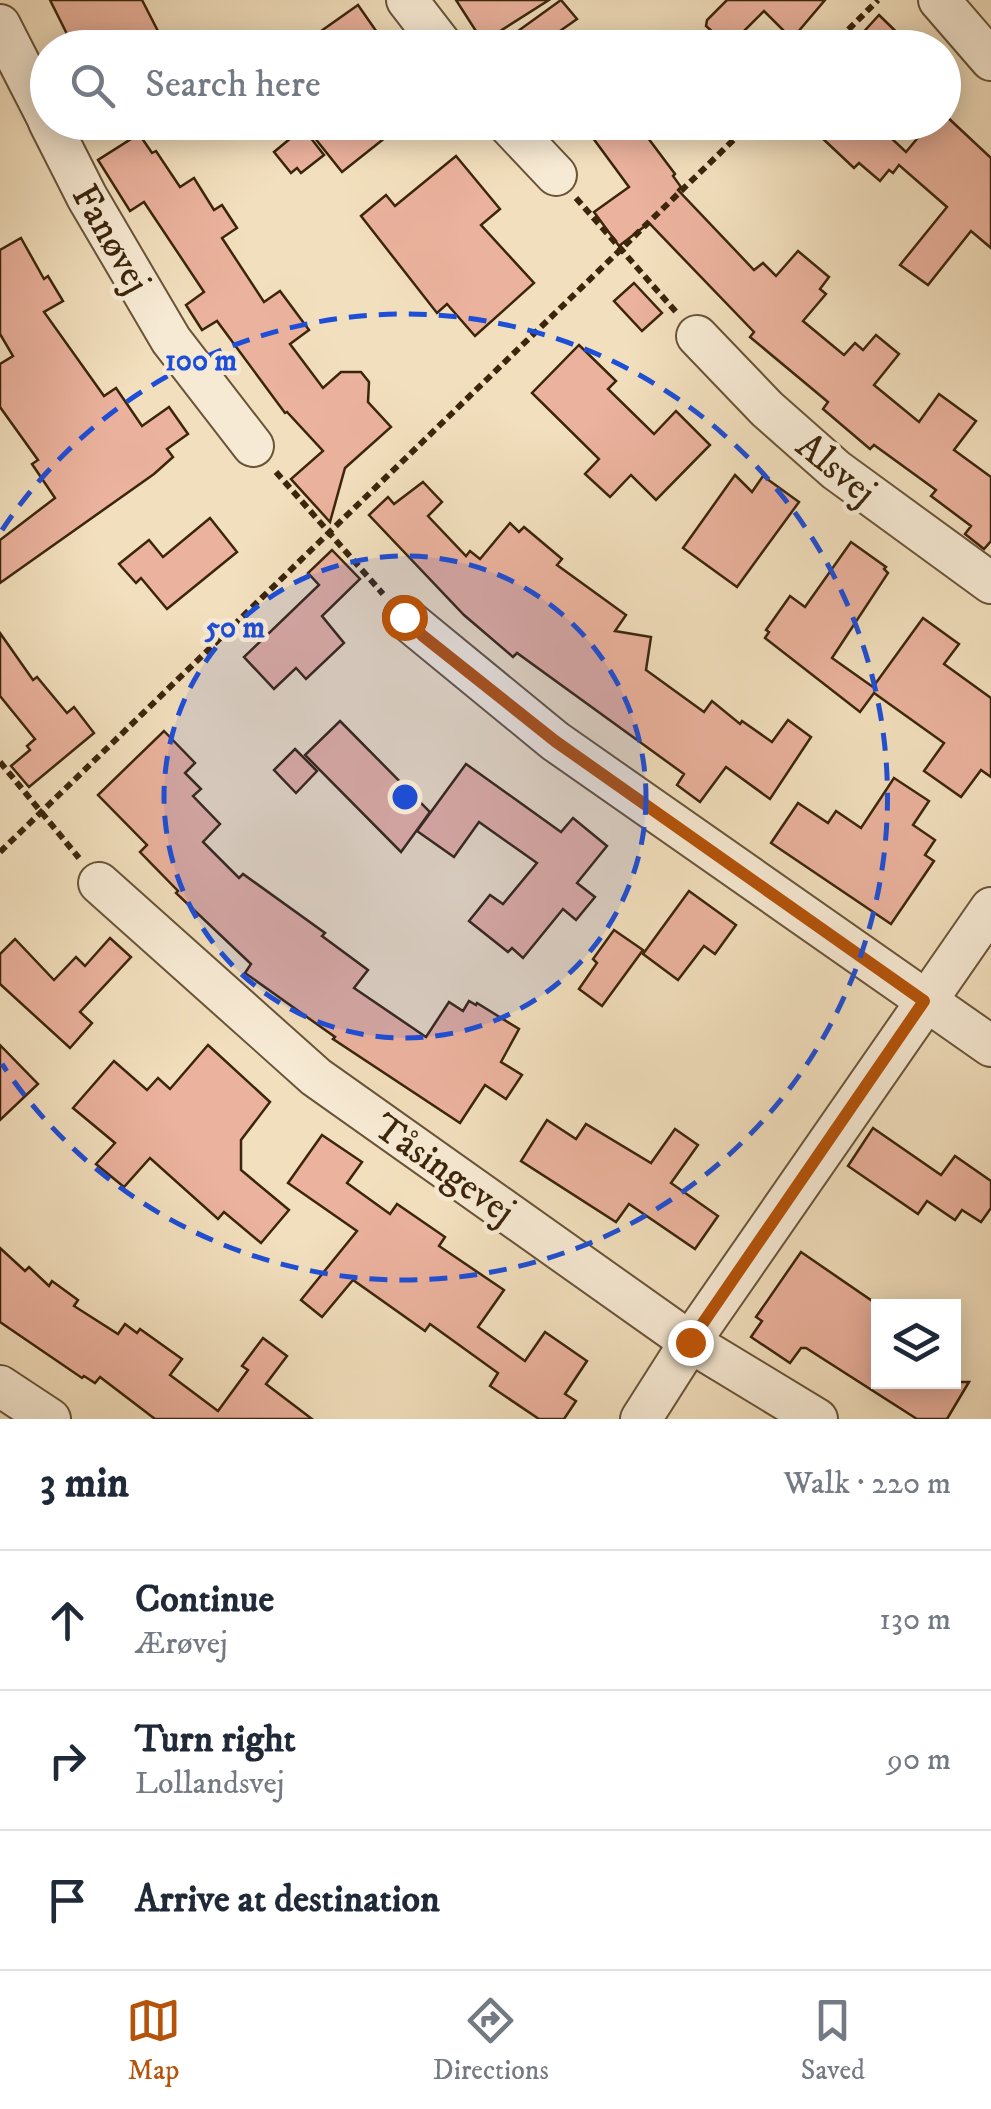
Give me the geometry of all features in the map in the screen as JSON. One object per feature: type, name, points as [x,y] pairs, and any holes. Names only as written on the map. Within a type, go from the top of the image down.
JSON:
[{"type":"street","points":[[407,0],[430,30]]},
{"type":"street","points":[[939,0],[991,60]]},
{"type":"street","name":"Fanøvej","points":[[0,25],[30,85]]},
{"type":"street","name":"Fanøvej","points":[[58,140],[171,340],[253,446]]},
{"type":"street","points":[[523,140],[556,175]]},
{"type":"street","name":"Alsvej","points":[[698,336],[767,410],[836,470],[991,583]]},
{"type":"street","points":[[404,617],[555,741],[991,1046]]},
{"type":"street","name":"Tåsingevej","points":[[99,882],[316,1077],[690,1342],[817,1419]]},
{"type":"street","points":[[641,1419],[690,1342],[991,908]]},
{"type":"street","points":[[0,1386],[50,1419]]},
{"type":"path","points":[[848,30],[878,0]]},
{"type":"path","points":[[0,852],[734,140]]},
{"type":"path","points":[[556,175],[698,336]]},
{"type":"path","points":[[253,446],[404,617]]},
{"type":"path","points":[[0,762],[99,882]]},
{"type":"building","points":[[50,0],[142,0],[157,30],[65,30]]},
{"type":"building","points":[[456,0],[549,0],[502,30],[475,30]]},
{"type":"building","points":[[561,0],[577,19],[561,30],[519,30]]},
{"type":"building","points":[[727,0],[825,0],[800,30],[783,30],[764,11],[745,30],[710,30],[707,20]]},
{"type":"building","points":[[358,5],[375,30],[323,30]]},
{"type":"building","points":[[879,15],[894,30],[865,30]]},
{"type":"building","points":[[961,130],[991,158],[991,248],[971,231],[928,285],[900,265],[947,207],[899,165],[880,181],[859,163],[854,168],[824,140],[893,140],[906,152],[916,140],[961,140]]},
{"type":"building","points":[[130,140],[143,140],[152,153],[156,151],[180,187],[194,178],[214,210],[222,205],[237,228],[222,238],[264,302],[280,291],[309,330],[290,344],[323,388],[341,372],[361,372],[369,382],[368,402],[391,427],[345,468],[330,522],[291,479],[323,451],[285,413],[217,321],[202,330],[186,305],[204,292],[144,202],[130,211],[98,160]]},
{"type":"building","points":[[288,140],[312,140],[324,155],[301,173],[297,168],[291,173],[274,152]]},
{"type":"building","points":[[316,140],[382,140],[342,172]]},
{"type":"building","points":[[594,140],[650,140],[675,174],[681,187],[678,190],[754,270],[763,263],[776,276],[798,251],[829,277],[820,289],[826,294],[803,321],[844,355],[855,343],[863,350],[876,335],[899,354],[874,385],[919,422],[939,394],[976,421],[954,450],[991,477],[991,541],[984,549],[965,534],[971,526],[931,496],[936,490],[874,445],[870,449],[823,409],[828,402],[750,337],[754,332],[649,223],[619,246],[594,212],[629,187]]},
{"type":"building","points":[[456,156],[500,209],[481,225],[534,283],[475,336],[447,304],[437,313],[361,216],[386,195],[395,206]]},
{"type":"building","points":[[21,238],[44,279],[48,276],[63,301],[44,312],[104,396],[116,388],[142,426],[169,407],[188,434],[167,449],[173,457],[154,474],[0,583],[0,540],[55,498],[32,464],[38,460],[0,407],[0,364],[13,356],[0,334],[0,250]]},
{"type":"building","points":[[634,283],[662,313],[642,331],[614,301]]},
{"type":"building","points":[[579,345],[616,381],[608,389],[654,434],[676,411],[710,445],[656,500],[631,475],[610,497],[585,474],[599,459],[532,393]]},
{"type":"building","points":[[735,475],[752,492],[763,476],[799,502],[737,587],[683,548]]},
{"type":"building","points":[[423,482],[442,502],[428,516],[466,556],[470,551],[480,559],[510,523],[519,532],[524,527],[562,559],[557,565],[626,615],[615,631],[651,637],[646,670],[704,712],[712,701],[740,724],[742,721],[772,742],[788,720],[811,737],[770,799],[726,767],[700,802],[677,785],[684,774],[517,653],[513,657],[464,615],[369,515],[388,497],[394,504]]},
{"type":"building","points":[[210,518],[237,552],[167,609],[141,578],[136,583],[119,564],[149,540],[163,557]]},
{"type":"building","points":[[851,542],[886,567],[888,573],[832,658],[873,687],[923,618],[959,644],[944,664],[991,698],[991,777],[981,770],[961,797],[924,771],[944,743],[874,693],[860,712],[765,638],[769,632],[766,630],[790,596],[805,607]]},
{"type":"building","points":[[332,550],[360,579],[322,616],[344,643],[306,679],[296,668],[274,689],[244,657],[319,585],[308,573]]},
{"type":"building","points":[[0,633],[33,680],[37,677],[67,713],[74,707],[94,733],[29,787],[11,766],[30,750],[27,746],[35,739],[0,696]]},
{"type":"building","points":[[340,721],[430,812],[401,852],[305,755]]},
{"type":"building","points":[[164,731],[195,763],[185,773],[201,789],[193,796],[220,824],[203,842],[239,878],[243,874],[325,933],[322,936],[368,970],[354,988],[426,1037],[449,1002],[463,1011],[469,1001],[477,1003],[519,1029],[501,1062],[522,1075],[506,1099],[485,1085],[460,1123],[333,1039],[245,973],[251,964],[176,893],[140,852],[147,845],[98,795]]},
{"type":"building","points":[[295,749],[317,771],[296,793],[274,770]]},
{"type":"building","points":[[466,764],[561,832],[573,818],[607,846],[577,883],[595,897],[576,920],[563,909],[523,958],[512,948],[508,952],[469,921],[490,895],[503,904],[537,863],[479,822],[454,857],[417,831]]},
{"type":"building","points":[[894,778],[929,801],[913,825],[935,840],[925,855],[934,861],[891,924],[771,843],[798,803],[828,823],[836,811],[861,828]]},
{"type":"building","points":[[689,891],[736,925],[715,954],[704,946],[678,980],[643,954]]},
{"type":"building","points":[[614,930],[643,950],[602,1006],[579,989],[597,963],[593,959]]},
{"type":"building","points":[[110,938],[131,957],[80,1012],[92,1023],[70,1048],[0,984],[0,954],[15,939],[54,980],[76,957],[85,966]]},
{"type":"building","points":[[0,1045],[38,1084],[0,1120]]},
{"type":"building","points":[[208,1045],[270,1102],[241,1140],[241,1170],[289,1210],[261,1243],[224,1212],[218,1219],[150,1158],[124,1187],[96,1164],[115,1143],[73,1108],[114,1061],[147,1090],[158,1078],[170,1089]]},
{"type":"building","points":[[547,1120],[576,1139],[586,1124],[651,1163],[675,1129],[698,1145],[671,1183],[718,1216],[695,1249],[629,1204],[616,1222],[521,1161]]},
{"type":"building","points":[[873,1128],[941,1175],[955,1156],[991,1181],[991,1208],[981,1222],[962,1210],[955,1220],[927,1201],[918,1214],[848,1166]]},
{"type":"building","points":[[322,1135],[362,1162],[347,1183],[390,1214],[397,1204],[445,1237],[439,1246],[504,1290],[478,1327],[525,1361],[545,1332],[587,1361],[565,1394],[576,1401],[564,1419],[539,1419],[490,1386],[498,1373],[430,1324],[425,1331],[353,1280],[322,1317],[301,1300],[357,1231],[288,1183]]},
{"type":"building","points":[[0,1248],[25,1271],[29,1267],[49,1286],[52,1281],[78,1300],[74,1306],[118,1334],[125,1324],[137,1333],[140,1329],[182,1359],[170,1375],[218,1411],[248,1370],[242,1366],[263,1338],[287,1356],[266,1384],[312,1419],[155,1419],[100,1377],[95,1383],[82,1378],[0,1322]]},
{"type":"building","points":[[801,1252],[871,1300],[871,1389],[961,1389],[961,1382],[969,1382],[947,1419],[917,1419],[806,1348],[801,1348],[790,1363],[751,1337],[762,1321],[756,1317]]},
{"type":"route","points":[[404,617],[555,741],[924,1001],[690,1342]]}]
